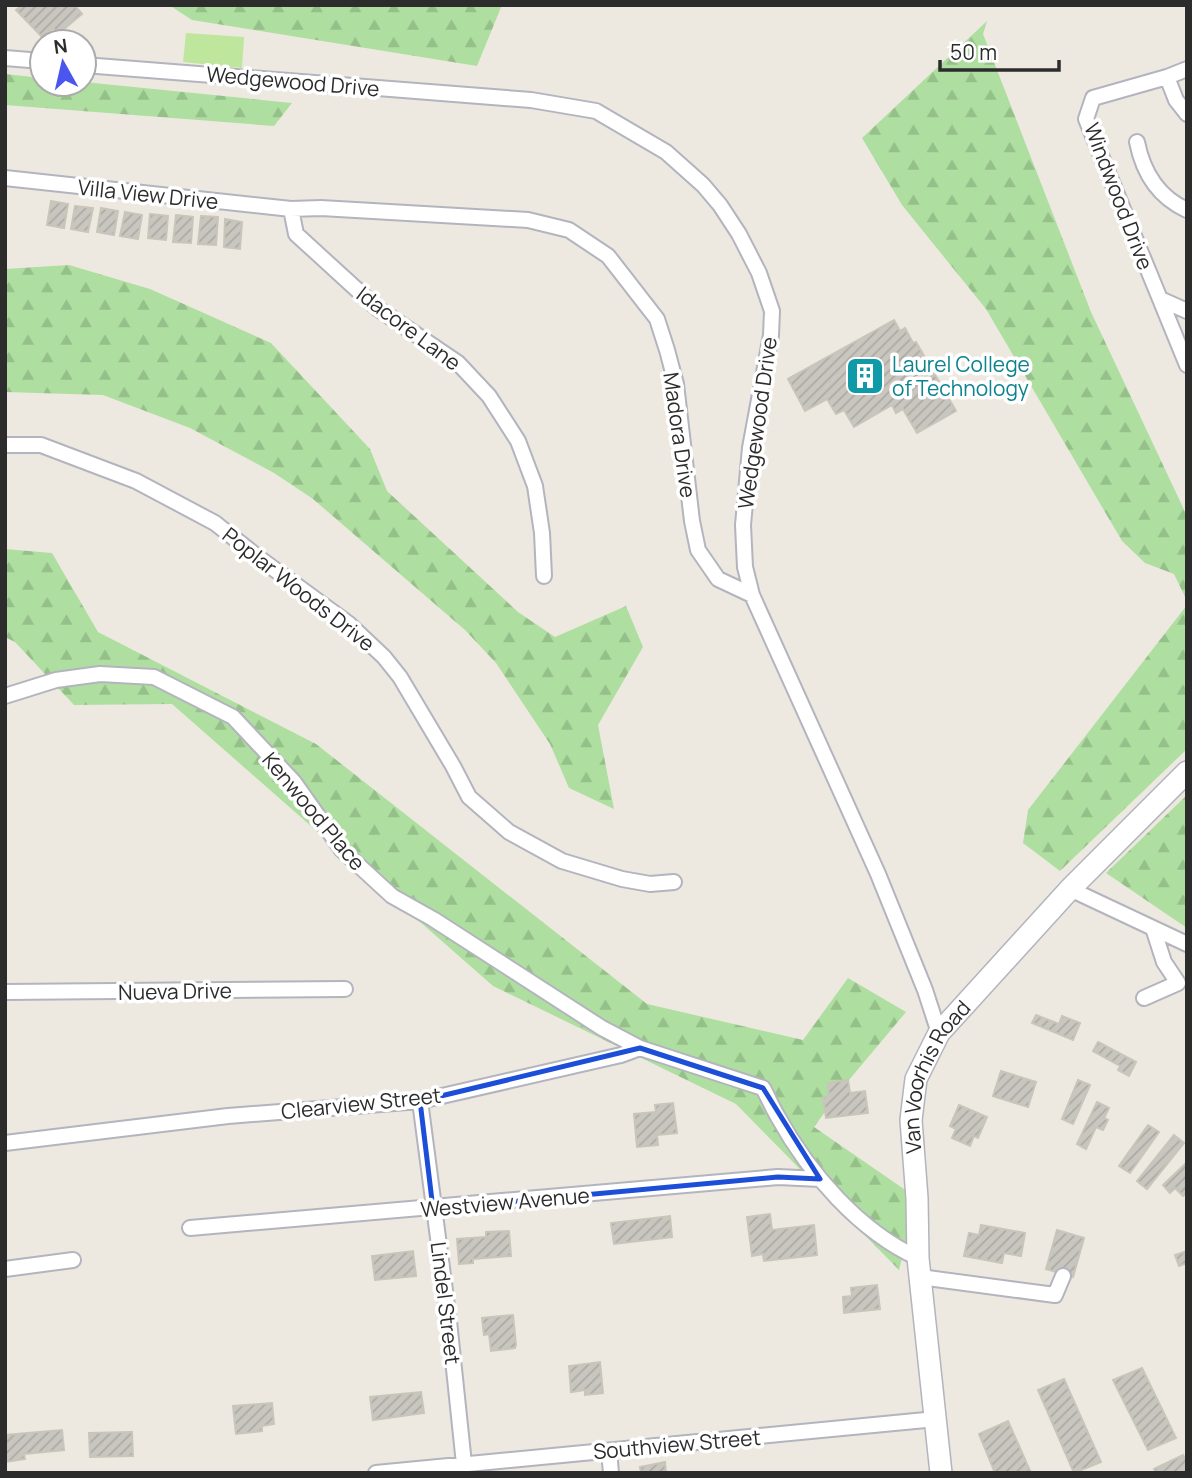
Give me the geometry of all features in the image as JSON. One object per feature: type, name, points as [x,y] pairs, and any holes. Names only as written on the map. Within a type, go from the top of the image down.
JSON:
[{"type":"street","points":[[5,58],[28,60]]},
{"type":"street","name":"Wedgewood Drive","points":[[98,66],[531,100],[596,111],[656,145],[703,185],[739,234],[759,273],[772,311],[772,335],[750,448],[743,525],[745,567],[752,595],[878,874],[925,990],[939,1033]]},
{"type":"street","name":"Windwood Drive","points":[[1160,299],[1086,119],[1093,98],[1187,69]]},
{"type":"street","points":[[1167,76],[1175,100],[1187,114]]},
{"type":"street","points":[[1137,142],[1143,166],[1154,185],[1171,201],[1187,210]]},
{"type":"street","name":"Villa View Drive","points":[[5,178],[291,209]]},
{"type":"street","name":"Madora Drive","points":[[291,209],[321,208],[528,220],[569,230],[608,256],[657,319],[667,350],[676,383],[692,521],[698,550],[718,579],[752,595]]},
{"type":"street","name":"Idacore Lane","points":[[291,209],[296,233],[377,308],[458,363],[489,396],[518,441],[535,486],[542,533],[544,576]]},
{"type":"street","points":[[1160,299],[1187,310]]},
{"type":"street","points":[[1160,299],[1187,365]]},
{"type":"street","name":"Poplar Woods Drive","points":[[5,446],[41,445],[136,481],[215,523],[349,624],[384,657],[400,677],[469,797],[509,832],[562,861],[610,876],[650,884],[674,882]]},
{"type":"street","name":"Kenwood Place","points":[[5,696],[57,680],[89,676],[154,677],[233,717],[293,782],[342,850],[392,896],[433,919],[602,1028],[640,1048],[763,1088],[777,1116],[820,1179],[886,1241],[919,1267]]},
{"type":"street","name":"Van Voorhis Road","points":[[941,1473],[919,1267],[911,1120],[916,1079],[939,1033],[1070,889],[1187,772]]},
{"type":"street","points":[[1070,889],[1187,944]]},
{"type":"street","points":[[1144,998],[1178,983],[1164,962],[1153,928]]},
{"type":"street","name":"Nueva Drive","points":[[5,992],[345,989]]},
{"type":"street","name":"Clearview Street","points":[[5,1143],[228,1116],[420,1101],[621,1055],[640,1048]]},
{"type":"street","name":"Lindel Street","points":[[420,1101],[449,1321],[464,1464]]},
{"type":"street","name":"Westview Avenue","points":[[190,1228],[778,1177],[820,1179]]},
{"type":"street","points":[[5,1269],[73,1260]]},
{"type":"street","points":[[919,1267],[1055,1295],[1063,1276]]},
{"type":"street","name":"Southview Street","points":[[376,1473],[936,1419]]},
{"type":"highlighted area","points":[[640,1048],[763,1088],[820,1179],[778,1177],[433,1209],[420,1101]]},
{"type":"green space","points":[[169,5],[502,5],[477,66],[192,20]]},
{"type":"green space","points":[[987,21],[983,34],[1091,312],[1187,516],[1187,601],[1174,574],[1145,563],[1122,541],[986,309],[902,205],[862,138]]},
{"type":"green space","points":[[186,33],[244,37],[242,68],[183,62]]},
{"type":"green space","points":[[5,74],[28,76],[28,98],[98,98],[98,83],[292,103],[274,126],[5,105]]},
{"type":"green space","points":[[69,265],[150,289],[271,343],[370,449],[387,491],[518,612],[555,637],[626,606],[643,647],[598,725],[614,809],[569,788],[550,744],[496,663],[465,630],[313,499],[274,473],[190,428],[103,395],[5,392],[5,269]]},
{"type":"green space","points":[[5,549],[52,553],[98,632],[316,744],[647,1004],[803,1040],[848,978],[906,1012],[844,1086],[814,1127],[917,1198],[899,1270],[736,1104],[493,986],[172,704],[74,705],[15,642],[5,637]]},
{"type":"green space","points":[[1187,605],[1187,749],[1060,871],[1023,843],[1028,810]]},
{"type":"green space","points":[[1187,795],[1187,928],[1106,873]]},
{"type":"building","points":[[22,5],[79,5],[76,7],[82,14],[65,28],[33,28],[16,10]]},
{"type":"building","points":[[51,201],[68,204],[64,228],[47,225]]},
{"type":"building","points":[[75,206],[93,208],[88,232],[71,229]]},
{"type":"building","points":[[101,208],[118,211],[114,235],[97,232]]},
{"type":"building","points":[[125,212],[142,215],[138,239],[120,236]]},
{"type":"building","points":[[150,214],[168,216],[166,240],[148,238]]},
{"type":"building","points":[[176,215],[193,217],[191,243],[173,242]]},
{"type":"building","points":[[201,216],[218,217],[216,245],[198,244]]},
{"type":"building","points":[[225,219],[242,222],[240,249],[224,247]]},
{"type":"building","name":"Laurel College of Technology","points":[[894,320],[900,331],[905,328],[913,343],[916,342],[956,411],[917,433],[903,409],[896,413],[892,405],[854,427],[844,410],[836,414],[827,399],[805,411],[788,379]]},
{"type":"building","points":[[1036,1015],[1059,1024],[1062,1016],[1080,1023],[1073,1040],[1032,1023]]},
{"type":"building","points":[[1098,1042],[1136,1062],[1129,1076],[1118,1070],[1120,1066],[1093,1051]]},
{"type":"building","points":[[1001,1071],[1036,1082],[1028,1107],[993,1096]]},
{"type":"building","points":[[848,1080],[850,1093],[865,1091],[868,1113],[826,1118],[823,1097],[829,1096],[828,1083]]},
{"type":"building","points":[[1078,1080],[1090,1085],[1073,1124],[1062,1119]]},
{"type":"building","points":[[1097,1102],[1109,1108],[1104,1118],[1108,1120],[1103,1130],[1096,1127],[1086,1149],[1077,1144]]},
{"type":"building","points":[[673,1103],[677,1133],[657,1135],[658,1145],[637,1147],[634,1114],[656,1112],[655,1105]]},
{"type":"building","points":[[959,1105],[987,1117],[978,1138],[974,1136],[970,1146],[952,1138],[956,1129],[950,1126]]},
{"type":"building","points":[[1148,1125],[1159,1132],[1130,1173],[1119,1166]]},
{"type":"building","points":[[1174,1135],[1184,1143],[1147,1189],[1137,1181]]},
{"type":"building","points":[[1187,1162],[1187,1179],[1184,1182],[1187,1184],[1187,1193],[1183,1196],[1175,1188],[1170,1193],[1163,1185]]},
{"type":"building","points":[[770,1214],[772,1230],[814,1225],[817,1255],[764,1261],[763,1254],[752,1256],[747,1217]]},
{"type":"building","points":[[670,1216],[672,1237],[614,1244],[611,1223]]},
{"type":"building","points":[[981,1225],[1025,1233],[1021,1256],[1004,1253],[1002,1263],[964,1256],[969,1233],[979,1235]]},
{"type":"building","points":[[1057,1230],[1084,1238],[1073,1277],[1046,1269]]},
{"type":"building","points":[[509,1231],[511,1256],[473,1259],[473,1263],[459,1264],[457,1239],[486,1237],[486,1232]]},
{"type":"building","points":[[413,1251],[416,1276],[375,1280],[372,1256]]},
{"type":"building","points":[[1187,1251],[1187,1263],[1179,1266],[1175,1255]]},
{"type":"building","points":[[877,1285],[880,1309],[844,1313],[843,1297],[852,1296],[851,1288]]},
{"type":"building","points":[[513,1315],[515,1348],[491,1351],[489,1334],[484,1335],[482,1318]]},
{"type":"building","points":[[600,1362],[603,1393],[585,1395],[585,1390],[571,1392],[569,1366]]},
{"type":"building","points":[[1142,1368],[1176,1438],[1148,1450],[1113,1380]]},
{"type":"building","points":[[1064,1379],[1101,1462],[1074,1473],[1038,1390]]},
{"type":"building","points":[[421,1392],[424,1413],[373,1420],[370,1397]]},
{"type":"building","points":[[272,1403],[274,1424],[262,1426],[262,1431],[236,1434],[233,1406]]},
{"type":"building","points":[[1008,1421],[1031,1473],[995,1473],[979,1434]]},
{"type":"building","points":[[62,1430],[64,1450],[24,1454],[25,1459],[5,1462],[5,1435]]},
{"type":"building","points":[[132,1432],[133,1456],[90,1457],[89,1433]]},
{"type":"building","points":[[1183,1455],[1187,1462],[1187,1473],[1156,1473],[1154,1469]]},
{"type":"building","points":[[665,1462],[666,1473],[641,1473],[640,1467]]},
{"type":"place","name":"Laurel College of Technology","points":[[865,376]]}]
